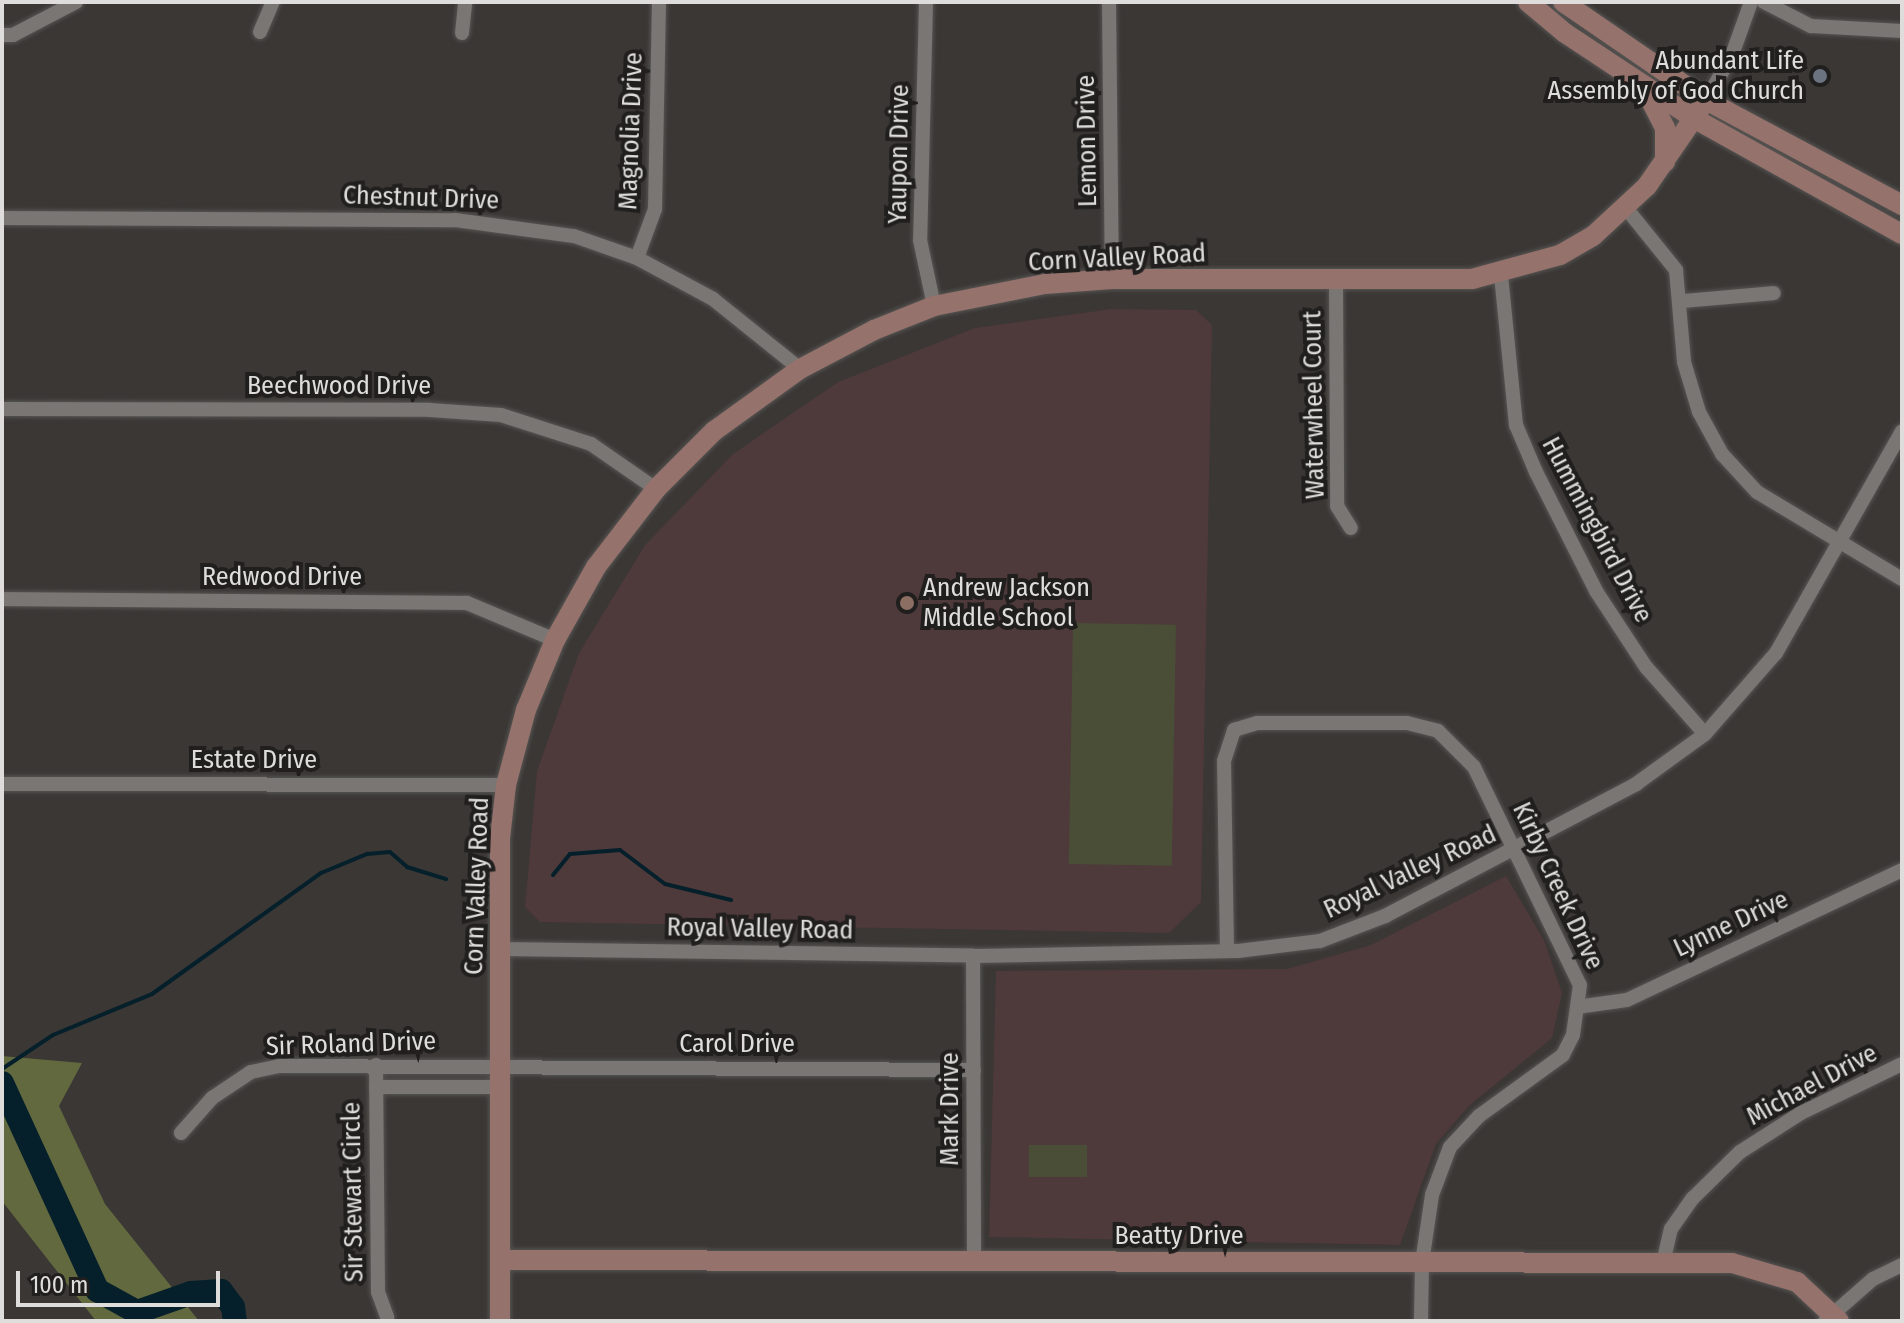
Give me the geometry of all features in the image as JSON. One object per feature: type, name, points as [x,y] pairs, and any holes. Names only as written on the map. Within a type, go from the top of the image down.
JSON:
[{"type":"main road","points":[[1528,2],[1565,33],[1695,119],[1902,234]]},
{"type":"main road","points":[[1563,2],[1706,100],[1902,205]]},
{"type":"main road","points":[[1639,81],[1663,120],[1665,162]]},
{"type":"main road","name":"Corn Valley Road","points":[[500,1321],[500,838],[506,785],[526,710],[555,640],[596,567],[656,489],[714,431],[800,369],[874,330],[934,306],[1045,284],[1112,279],[1501,275],[1560,255],[1593,236],[1626,208],[1665,162],[1706,100]]},
{"type":"main road","name":"Beatty Drive","points":[[500,1260],[1663,1263],[1758,1267],[1797,1282],[1832,1319]]},
{"type":"street","points":[[2,35],[13,35],[76,2]]},
{"type":"street","points":[[260,32],[273,2]]},
{"type":"street","points":[[462,33],[465,2]]},
{"type":"street","name":"Magnolia Drive","points":[[637,258],[655,209],[659,2]]},
{"type":"street","name":"Yaupon Drive","points":[[926,2],[920,240],[934,306]]},
{"type":"street","name":"Lemon Drive","points":[[1109,2],[1112,279]]},
{"type":"street","name":"Corn Valley Road","points":[[1706,100],[1732,55],[1751,2]]},
{"type":"street","points":[[1764,2],[1811,26],[1902,31]]},
{"type":"street","points":[[1626,208],[1676,270],[1683,301],[1684,362],[1699,412],[1722,454],[1757,492],[1902,579]]},
{"type":"street","name":"Chestnut Drive","points":[[2,218],[455,220],[574,236],[637,258],[713,299],[800,369]]},
{"type":"street","name":"Hummingbird Drive","points":[[1501,275],[1516,425],[1536,472],[1596,591],[1646,667],[1705,734]]},
{"type":"street","name":"Waterwheel Court","points":[[1336,279],[1337,506],[1351,528]]},
{"type":"street","points":[[1683,301],[1774,293]]},
{"type":"street","name":"Beechwood Drive","points":[[2,409],[430,410],[501,415],[591,444],[656,489]]},
{"type":"street","name":"Royal Valley Road","points":[[501,949],[973,956],[1227,951],[1320,941],[1385,916],[1518,848],[1636,784],[1705,734],[1776,653],[1902,431]]},
{"type":"street","name":"Redwood Drive","points":[[2,599],[467,603],[555,640]]},
{"type":"street","name":"Kirby Creek Drive","points":[[1227,951],[1224,761],[1234,730],[1257,723],[1374,723],[1438,731],[1474,767],[1518,848],[1580,985],[1563,1055],[1479,1116],[1450,1147],[1432,1195],[1422,1263],[1421,1321]]},
{"type":"street","name":"Estate Drive","points":[[2,784],[506,785]]},
{"type":"street","name":"Lynne Drive","points":[[1577,1007],[1627,1000],[1902,870]]},
{"type":"street","name":"Mark Drive","points":[[973,956],[974,1261]]},
{"type":"street","name":"Michael Drive","points":[[1663,1263],[1671,1229],[1693,1198],[1740,1152],[1801,1113],[1902,1064]]},
{"type":"street","name":"Sir Stewart Circle","points":[[376,1065],[378,1292],[387,1317]]},
{"type":"street","name":"Sir Roland Drive","points":[[181,1133],[212,1098],[251,1072],[280,1066],[499,1066]]},
{"type":"street","name":"Carol Drive","points":[[499,1066],[974,1070]]},
{"type":"street","name":"Sir Roland Drive","points":[[376,1087],[499,1087]]},
{"type":"street","points":[[1832,1319],[1873,1279],[1902,1265]]},
{"type":"shaded area","name":"Andrew Jackson Middle School","points":[[1111,309],[1196,310],[1212,325],[1201,902],[1169,933],[540,922],[525,907],[537,771],[579,653],[645,545],[733,454],[838,382],[975,328]]},
{"type":"shaded area","points":[[1506,876],[1544,940],[1562,993],[1552,1038],[1470,1105],[1436,1144],[1400,1245],[989,1237],[996,971],[1287,969],[1371,945]]},
{"type":"green space","points":[[1073,623],[1176,625],[1172,866],[1069,864]]},
{"type":"green space","points":[[2,1056],[82,1063],[59,1106],[105,1204],[199,1321],[96,1321],[2,1201]]},
{"type":"green space","points":[[1029,1145],[1087,1145],[1087,1177],[1029,1177]]},
{"type":"waterway","points":[[553,875],[570,854],[620,850],[665,884],[731,900]]},
{"type":"waterway","points":[[2,1069],[53,1035],[152,994],[321,873],[367,854],[390,852],[407,867],[446,879]]},
{"type":"waterway","points":[[2,1083],[97,1290],[137,1312],[191,1293],[221,1291],[233,1307],[235,1321]]},
{"type":"place","name":"Abundant Life Assembly of God Church","points":[[1820,76]]},
{"type":"place","name":"Andrew Jackson Middle School","points":[[907,603]]}]
